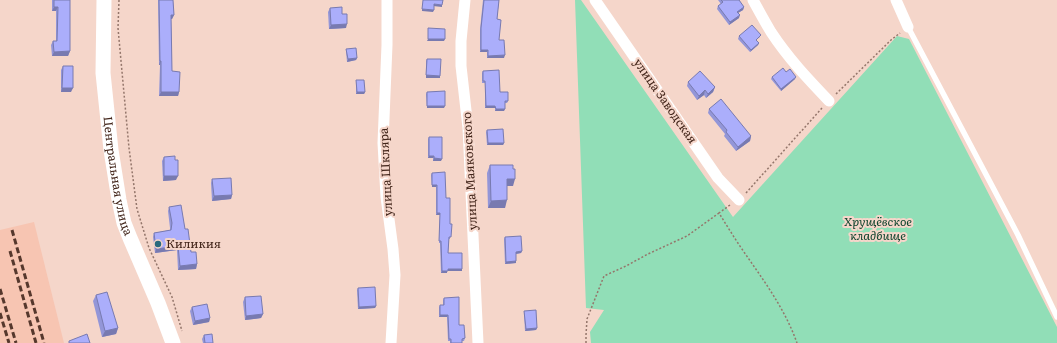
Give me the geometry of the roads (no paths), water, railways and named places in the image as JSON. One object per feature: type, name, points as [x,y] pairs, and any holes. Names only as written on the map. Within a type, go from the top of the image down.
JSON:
[{"type":"main road","name":"Центральная улица","points":[[104,0],[103,73],[111,150],[119,200],[124,222],[130,238],[158,303],[178,339]]},
{"type":"street","name":"улица Шкляра","points":[[387,0],[387,45],[383,143],[386,197],[393,249],[394,275],[391,343]]},
{"type":"street","name":"улица Маяковского","points":[[465,0],[461,41],[461,66],[468,128],[478,343]]},
{"type":"street","name":"улица Заводская","points":[[595,0],[718,178],[739,200]]},
{"type":"street","points":[[753,0],[790,59],[804,76],[829,101]]},
{"type":"street","points":[[896,0],[908,27]]},
{"type":"lane","points":[[908,27],[1018,235],[1057,317]]},
{"type":"railway","points":[[12,230],[44,343]]},
{"type":"railway","points":[[10,251],[36,343]]},
{"type":"railway","points":[[0,289],[16,343]]},
{"type":"railway","points":[[0,313],[9,343]]},
{"type":"place","name":"Киликия","points":[[158,244]]},
{"type":"park label","name":"Хрущёвское кладбище","points":[[878,229]]}]
